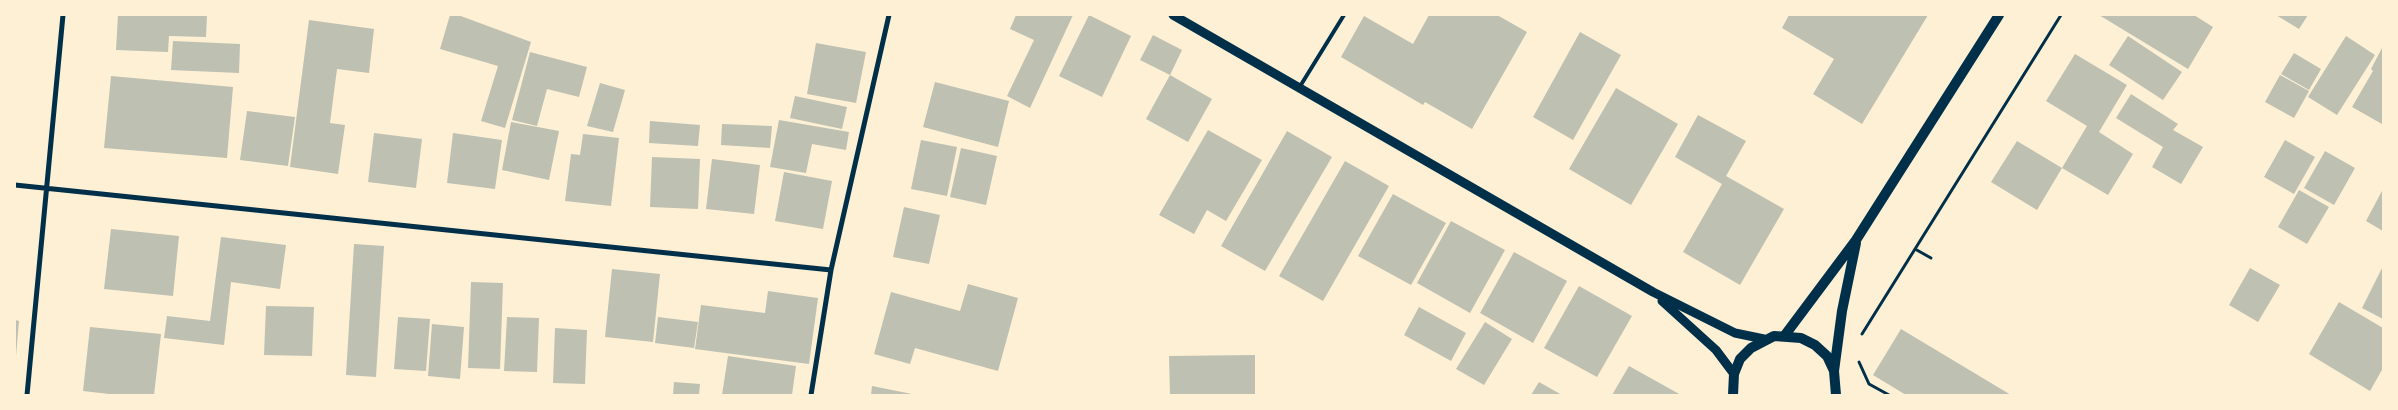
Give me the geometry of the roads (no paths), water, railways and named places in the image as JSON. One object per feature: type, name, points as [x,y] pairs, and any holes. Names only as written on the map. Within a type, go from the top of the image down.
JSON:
[{"type":"main road","points":[[1785,336],[1856,240],[1999,15]]},
{"type":"main road","points":[[1834,371],[1842,311],[1856,240]]},
{"type":"main road","points":[[1733,395],[1734,374],[1740,359],[1764,339],[1785,336],[1801,338],[1816,345],[1827,356],[1834,371],[1838,392]]},
{"type":"street","points":[[27,395],[63,15]]},
{"type":"street","points":[[811,395],[831,270],[888,15]]},
{"type":"street","points":[[1173,15],[1652,292],[1735,333],[1764,339]]},
{"type":"street","points":[[15,185],[831,270]]},
{"type":"street","points":[[1652,292],[1716,350],[1734,374]]},
{"type":"lane","points":[[1299,88],[1344,15]]}]
